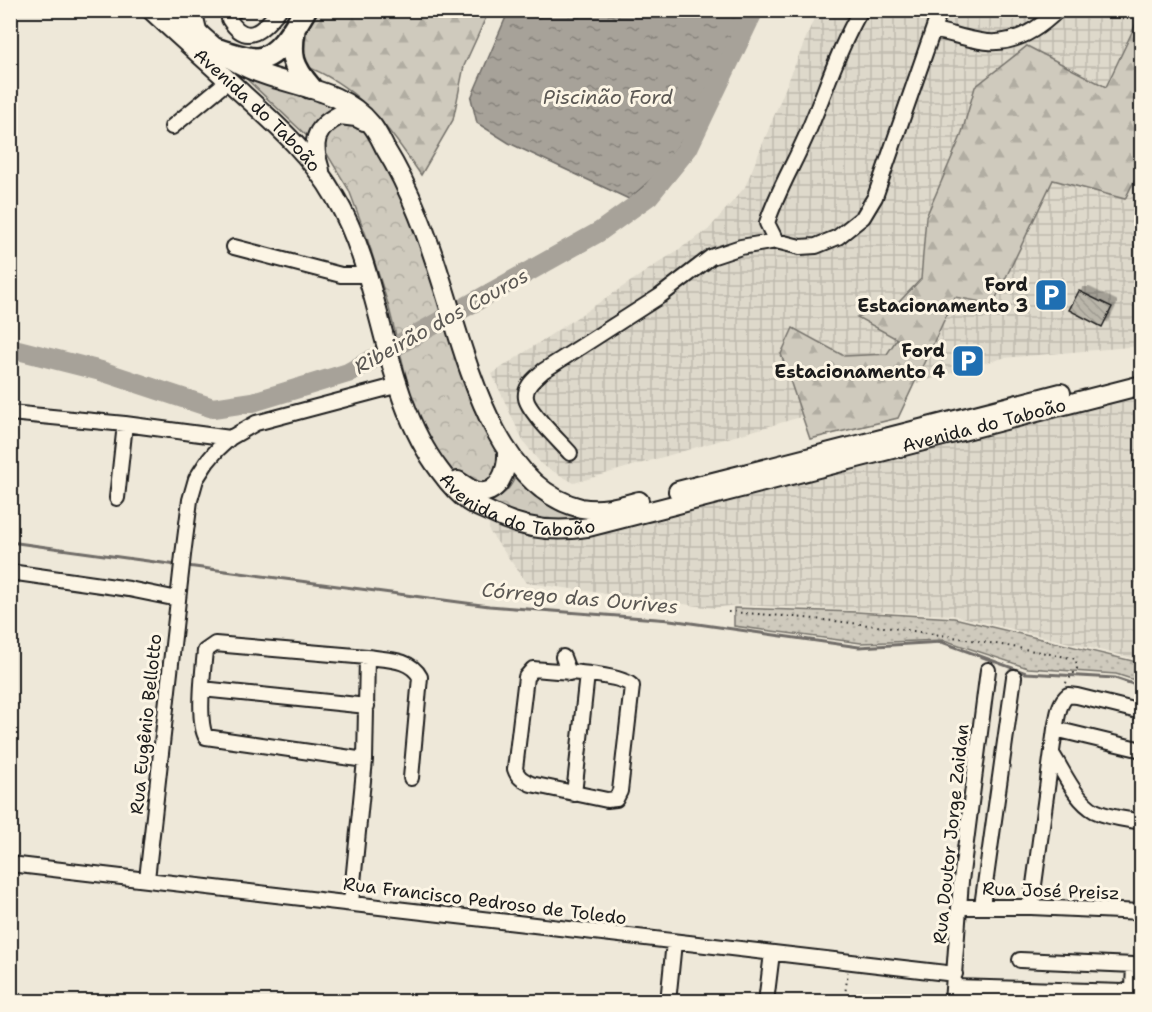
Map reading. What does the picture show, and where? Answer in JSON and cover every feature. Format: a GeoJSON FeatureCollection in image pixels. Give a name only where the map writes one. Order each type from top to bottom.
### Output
{"type":"FeatureCollection","features":[{"type":"Feature","properties":{"kind":"highway"},"geometry":{"type":"LineString","coordinates":[[218,50],[258,60],[269,56],[294,30],[305,10]]}},
{"type":"Feature","properties":{"kind":"highway"},"geometry":{"type":"LineString","coordinates":[[294,30],[292,54],[294,66],[310,87]]}},
{"type":"Feature","properties":{"kind":"main road","name":"Avenida do Taboão"},"geometry":{"type":"LineString","coordinates":[[151,10],[297,145],[321,174],[350,225],[414,427],[436,466],[472,491],[507,521],[538,529],[566,531],[588,527],[1142,385]]}},
{"type":"Feature","properties":{"kind":"main road","name":"Avenida do Taboão"},"geometry":{"type":"LineString","coordinates":[[174,10],[232,60],[261,74],[327,92],[351,105],[371,124],[395,165],[417,211],[443,286],[459,344],[495,432],[507,452],[529,476],[560,501],[582,508],[599,510],[619,506],[1142,373]]}},
{"type":"Feature","properties":{"kind":"main road"},"geometry":{"type":"LineString","coordinates":[[321,174],[315,148],[321,128],[340,115],[356,117],[371,124]]}},
{"type":"Feature","properties":{"kind":"main road"},"geometry":{"type":"LineString","coordinates":[[480,499],[500,482],[506,469],[507,452]]}},
{"type":"Feature","properties":{"kind":"street"},"geometry":{"type":"LineString","coordinates":[[197,10],[196,18],[200,34]]}},
{"type":"Feature","properties":{"kind":"street"},"geometry":{"type":"LineString","coordinates":[[236,10],[231,13],[230,19],[247,34],[261,30],[279,10]]}},
{"type":"Feature","properties":{"kind":"street"},"geometry":{"type":"LineString","coordinates":[[776,241],[766,223],[845,41],[861,10]]}},
{"type":"Feature","properties":{"kind":"street"},"geometry":{"type":"LineString","coordinates":[[570,453],[530,408],[526,390],[531,383],[543,371],[660,296],[711,257],[741,247],[776,241],[800,247],[816,246],[838,237],[863,217],[875,197],[940,10]]}},
{"type":"Feature","properties":{"kind":"street"},"geometry":{"type":"LineString","coordinates":[[933,30],[987,42],[1009,41],[1026,35],[1058,10]]}},
{"type":"Feature","properties":{"kind":"street"},"geometry":{"type":"LineString","coordinates":[[172,127],[229,80]]}},
{"type":"Feature","properties":{"kind":"street"},"geometry":{"type":"LineString","coordinates":[[234,247],[341,275],[367,276]]}},
{"type":"Feature","properties":{"kind":"street","name":"Rua Eugênio Bellotto"},"geometry":{"type":"LineString","coordinates":[[147,879],[183,555],[190,500],[196,479],[207,462],[230,438],[256,423],[397,379]]}},
{"type":"Feature","properties":{"kind":"street"},"geometry":{"type":"LineString","coordinates":[[10,412],[230,438]]}},
{"type":"Feature","properties":{"kind":"street"},"geometry":{"type":"LineString","coordinates":[[117,498],[125,424]]}},
{"type":"Feature","properties":{"kind":"street"},"geometry":{"type":"LineString","coordinates":[[10,572],[129,589],[178,599]]}},
{"type":"Feature","properties":{"kind":"street"},"geometry":{"type":"LineString","coordinates":[[365,760],[206,737],[203,729],[202,689],[205,651],[215,644],[367,657],[408,664],[416,669],[420,677],[411,778]]}},
{"type":"Feature","properties":{"kind":"street"},"geometry":{"type":"LineString","coordinates":[[351,903],[365,760],[367,657]]}},
{"type":"Feature","properties":{"kind":"street"},"geometry":{"type":"LineString","coordinates":[[562,657],[569,673]]}},
{"type":"Feature","properties":{"kind":"street"},"geometry":{"type":"LineString","coordinates":[[533,669],[587,674],[624,680],[632,686],[618,796],[612,800],[531,784],[521,780],[515,769],[528,673],[533,669]]}},
{"type":"Feature","properties":{"kind":"street","name":"Rua Doutor Jorge Zaidan"},"geometry":{"type":"LineString","coordinates":[[955,991],[959,908],[988,669]]}},
{"type":"Feature","properties":{"kind":"street"},"geometry":{"type":"LineString","coordinates":[[574,794],[587,674]]}},
{"type":"Feature","properties":{"kind":"street"},"geometry":{"type":"LineString","coordinates":[[982,906],[1014,677]]}},
{"type":"Feature","properties":{"kind":"street"},"geometry":{"type":"LineString","coordinates":[[202,689],[367,706]]}},
{"type":"Feature","properties":{"kind":"street"},"geometry":{"type":"LineString","coordinates":[[1031,907],[1059,707],[1068,695],[1142,712]]}},
{"type":"Feature","properties":{"kind":"street"},"geometry":{"type":"LineString","coordinates":[[1055,729],[1142,750]]}},
{"type":"Feature","properties":{"kind":"street"},"geometry":{"type":"LineString","coordinates":[[1052,754],[1079,796],[1095,811],[1108,816],[1142,822]]}},
{"type":"Feature","properties":{"kind":"street","name":"Rua Francisco Pedroso de Toledo"},"geometry":{"type":"LineString","coordinates":[[10,864],[849,962],[955,991],[1056,996],[1084,996],[1128,991],[1133,988],[1138,965]]}},
{"type":"Feature","properties":{"kind":"street","name":"Rua José Preisz"},"geometry":{"type":"LineString","coordinates":[[959,908],[1031,907],[1142,912]]}},
{"type":"Feature","properties":{"kind":"street"},"geometry":{"type":"LineString","coordinates":[[669,1002],[674,942]]}},
{"type":"Feature","properties":{"kind":"street"},"geometry":{"type":"LineString","coordinates":[[766,1002],[772,954]]}},
{"type":"Feature","properties":{"kind":"street"},"geometry":{"type":"LineString","coordinates":[[1020,960],[1138,965]]}},
{"type":"Feature","properties":{"kind":"path"},"geometry":{"type":"LineString","coordinates":[[728,612],[825,620],[963,637],[1076,659],[1077,669],[1066,682]]}},
{"type":"Feature","properties":{"kind":"path"},"geometry":{"type":"LineString","coordinates":[[844,1002],[849,962]]}},
{"type":"Feature","properties":{"kind":"shaded area"},"geometry":{"type":"Polygon","coordinates":[[[817,11],[1141,11],[1141,346],[1003,358],[574,483],[542,465],[523,441],[492,374],[708,230],[745,187],[817,11]]]}},
{"type":"Feature","properties":{"kind":"shaded area"},"geometry":{"type":"Polygon","coordinates":[[[1141,396],[1141,660],[953,615],[737,605],[713,608],[527,583],[489,531],[489,524],[493,523],[532,534],[1089,401],[1141,396]]]}},
{"type":"Feature","properties":{"kind":"green space"},"geometry":{"type":"Polygon","coordinates":[[[315,11],[489,11],[464,66],[453,120],[421,175],[384,124],[355,95],[339,83],[300,64],[299,37],[315,11]]]}},
{"type":"Feature","properties":{"kind":"green space"},"geometry":{"type":"Polygon","coordinates":[[[1141,13],[1141,167],[1125,199],[1053,180],[993,304],[955,297],[898,418],[810,439],[781,354],[793,328],[844,356],[887,354],[897,339],[857,317],[899,302],[921,279],[926,217],[961,136],[975,87],[1027,46],[1106,87],[1141,13]]]}},
{"type":"Feature","properties":{"kind":"green space"},"geometry":{"type":"Polygon","coordinates":[[[235,68],[348,108],[333,109],[322,114],[317,118],[309,138],[235,68]]]}},
{"type":"Feature","properties":{"kind":"green space"},"geometry":{"type":"Polygon","coordinates":[[[338,122],[359,125],[368,134],[383,156],[413,220],[462,376],[501,461],[501,468],[484,487],[452,474],[444,467],[415,412],[388,304],[367,238],[349,190],[324,149],[323,141],[338,122]]]}},
{"type":"Feature","properties":{"kind":"green space"},"geometry":{"type":"Polygon","coordinates":[[[518,469],[605,518],[541,525],[482,500],[496,498],[506,492],[518,469]]]}},
{"type":"Feature","properties":{"kind":"green space"},"geometry":{"type":"Polygon","coordinates":[[[734,608],[954,618],[1141,663],[1141,682],[1116,674],[1028,668],[944,640],[861,643],[734,626],[734,608]]]}},
{"type":"Feature","properties":{"kind":"water","name":"Piscinão Ford"},"geometry":{"type":"Polygon","coordinates":[[[509,10],[745,11],[686,135],[657,174],[629,199],[509,143],[477,123],[471,98],[509,10]]]}},
{"type":"Feature","properties":{"kind":"building"},"geometry":{"type":"Polygon","coordinates":[[[1079,291],[1112,307],[1102,327],[1069,310],[1079,291]]]}},
{"type":"Feature","properties":{"kind":"waterway","name":"Ribeirão dos Couros"},"geometry":{"type":"LineString","coordinates":[[10,348],[101,371],[213,408],[253,402],[348,373],[599,232],[649,196],[688,148],[754,10]]}},
{"type":"Feature","properties":{"kind":"waterway","name":"Córrego das Ourives"},"geometry":{"type":"LineString","coordinates":[[10,542],[177,565]]}},
{"type":"Feature","properties":{"kind":"waterway","name":"Córrego das Ourives"},"geometry":{"type":"LineString","coordinates":[[187,566],[489,606],[670,620],[859,647],[942,642],[1026,673],[1115,678],[1142,687]]}},
{"type":"Feature","properties":{"kind":"place","name":"Ford Estacionamento 3"},"geometry":{"type":"Point","coordinates":[1051,295]}},
{"type":"Feature","properties":{"kind":"place","name":"Ford Estacionamento 4"},"geometry":{"type":"Point","coordinates":[968,361]}}]}
